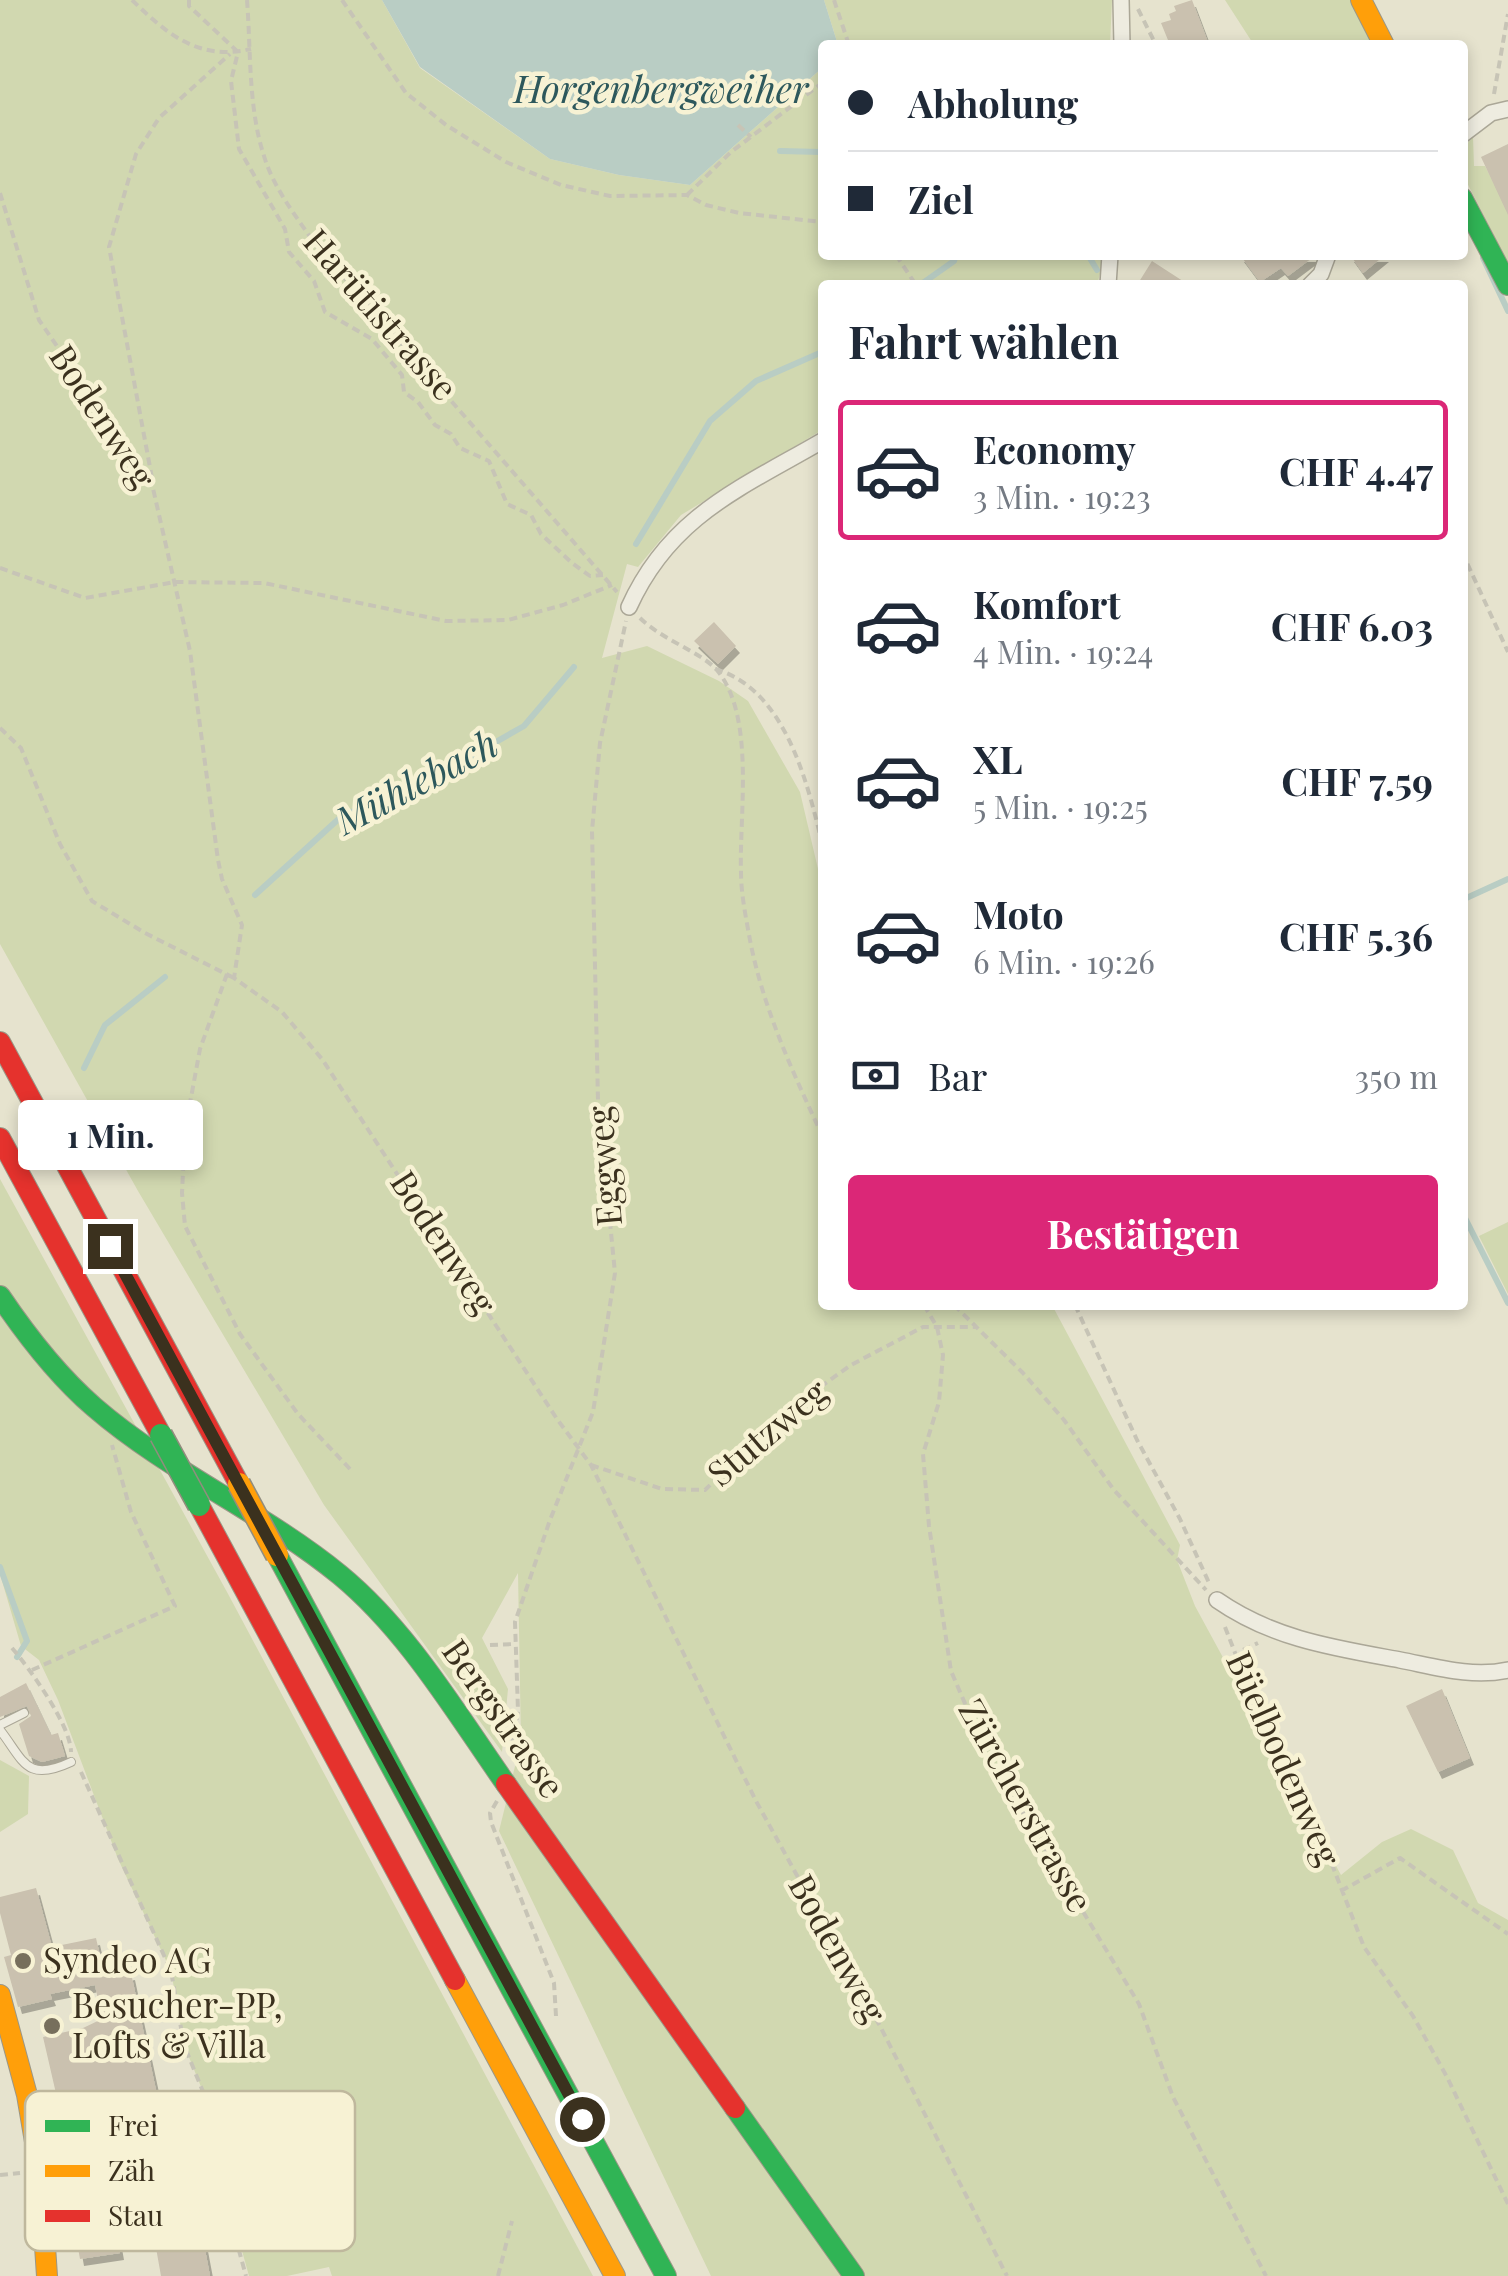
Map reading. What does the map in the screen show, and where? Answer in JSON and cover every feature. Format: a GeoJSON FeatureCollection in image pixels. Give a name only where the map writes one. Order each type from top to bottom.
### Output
{"type":"FeatureCollection","features":[{"type":"Feature","properties":{"kind":"main road"},"geometry":{"type":"LineString","coordinates":[[1361,0],[1381,40]]}},
{"type":"Feature","properties":{"kind":"main road"},"geometry":{"type":"LineString","coordinates":[[1468,209],[1508,286]]}},
{"type":"Feature","properties":{"kind":"main road"},"geometry":{"type":"LineString","coordinates":[[0,1042],[666,2276]]}},
{"type":"Feature","properties":{"kind":"main road"},"geometry":{"type":"LineString","coordinates":[[0,1138],[616,2276]]}},
{"type":"Feature","properties":{"kind":"main road","name":"Bergstrasse"},"geometry":{"type":"LineString","coordinates":[[0,1296],[58,1372],[109,1420],[298,1544],[342,1576],[378,1611],[517,1783],[854,2276]]}},
{"type":"Feature","properties":{"kind":"main road"},"geometry":{"type":"LineString","coordinates":[[0,1995],[25,2091]]}},
{"type":"Feature","properties":{"kind":"main road"},"geometry":{"type":"LineString","coordinates":[[45,2251],[47,2276]]}},
{"type":"Feature","properties":{"kind":"street"},"geometry":{"type":"LineString","coordinates":[[1121,0],[1122,40]]}},
{"type":"Feature","properties":{"kind":"street"},"geometry":{"type":"LineString","coordinates":[[1468,130],[1500,111]]}},
{"type":"Feature","properties":{"kind":"street"},"geometry":{"type":"LineString","coordinates":[[629,607],[652,564],[690,522],[818,443]]}},
{"type":"Feature","properties":{"kind":"street"},"geometry":{"type":"LineString","coordinates":[[1216,1600],[1238,1615],[1287,1637],[1471,1673],[1508,1670]]}},
{"type":"Feature","properties":{"kind":"lane"},"geometry":{"type":"LineString","coordinates":[[24,1713],[0,1727],[20,1762],[30,1770],[54,1770],[71,1762]]}},
{"type":"Feature","properties":{"kind":"path"},"geometry":{"type":"LineString","coordinates":[[132,0],[166,34],[230,54],[250,50]]}},
{"type":"Feature","properties":{"kind":"path"},"geometry":{"type":"LineString","coordinates":[[189,0],[189,6],[238,52]]}},
{"type":"Feature","properties":{"kind":"path","name":"Harütistrasse"},"geometry":{"type":"LineString","coordinates":[[174,582],[264,583],[446,622],[508,620],[563,605],[612,585],[316,244],[281,196],[264,157],[254,110],[247,0]]}},
{"type":"Feature","properties":{"kind":"path"},"geometry":{"type":"LineString","coordinates":[[342,0],[406,94],[446,125],[506,162],[562,185],[610,196],[687,194],[706,206],[818,222]]}},
{"type":"Feature","properties":{"kind":"path"},"geometry":{"type":"LineString","coordinates":[[834,0],[847,40]]}},
{"type":"Feature","properties":{"kind":"path"},"geometry":{"type":"LineString","coordinates":[[1132,0],[1153,40]]}},
{"type":"Feature","properties":{"kind":"path"},"geometry":{"type":"LineString","coordinates":[[1500,111],[1508,14]]}},
{"type":"Feature","properties":{"kind":"path"},"geometry":{"type":"LineString","coordinates":[[238,52],[232,81],[238,149],[285,229],[289,252],[314,281],[326,312],[372,339],[402,375],[404,392],[418,402],[435,426],[451,434],[460,448],[489,460],[508,504],[530,515],[541,534],[572,563],[590,576],[603,576]]}},
{"type":"Feature","properties":{"kind":"path"},"geometry":{"type":"LineString","coordinates":[[152,484],[110,246],[136,154],[160,118],[230,54]]}},
{"type":"Feature","properties":{"kind":"path"},"geometry":{"type":"LineString","coordinates":[[687,194],[751,137],[818,86]]}},
{"type":"Feature","properties":{"kind":"path"},"geometry":{"type":"LineString","coordinates":[[738,124],[751,137]]}},
{"type":"Feature","properties":{"kind":"path","name":"Bodenweg"},"geometry":{"type":"LineString","coordinates":[[0,193],[39,320],[152,484],[190,651],[218,860],[242,925],[234,978],[282,1012],[322,1058],[591,1465],[756,1801],[880,2026],[1007,2276]]}},
{"type":"Feature","properties":{"kind":"path"},"geometry":{"type":"LineString","coordinates":[[1468,565],[1508,652]]}},
{"type":"Feature","properties":{"kind":"path"},"geometry":{"type":"LineString","coordinates":[[0,568],[85,598],[174,582]]}},
{"type":"Feature","properties":{"kind":"path"},"geometry":{"type":"LineString","coordinates":[[629,607],[652,630],[715,669],[736,674],[754,690],[779,721],[813,804],[818,826]]}},
{"type":"Feature","properties":{"kind":"path","name":"Eggweg"},"geometry":{"type":"LineString","coordinates":[[517,1783],[513,1741],[518,1710],[515,1622],[593,1412],[615,1272],[598,1101],[592,831],[600,742],[621,641]]}},
{"type":"Feature","properties":{"kind":"path"},"geometry":{"type":"LineString","coordinates":[[715,669],[736,709],[740,731],[741,878],[754,956],[770,1014],[818,1125]]}},
{"type":"Feature","properties":{"kind":"path"},"geometry":{"type":"LineString","coordinates":[[0,728],[21,748],[60,844],[92,902],[234,978]]}},
{"type":"Feature","properties":{"kind":"path"},"geometry":{"type":"LineString","coordinates":[[226,974],[200,1050],[185,1130],[184,1226],[240,1334],[298,1414],[350,1469]]}},
{"type":"Feature","properties":{"kind":"path","name":"Zürcherstrasse"},"geometry":{"type":"LineString","coordinates":[[927,1310],[937,1327],[943,1378],[923,1454],[924,1474],[951,1671],[985,1750],[1139,2004],[1172,2097],[1266,2276]]}},
{"type":"Feature","properties":{"kind":"path"},"geometry":{"type":"LineString","coordinates":[[959,1310],[1023,1373],[1064,1420],[1114,1490],[1216,1600]]}},
{"type":"Feature","properties":{"kind":"path","name":"Büelbodenweg"},"geometry":{"type":"LineString","coordinates":[[1077,1310],[1136,1440],[1180,1518],[1260,1718],[1322,1836],[1364,1947],[1413,2016],[1448,2077],[1507,2201]]}},
{"type":"Feature","properties":{"kind":"path","name":"Stutzweg"},"geometry":{"type":"LineString","coordinates":[[591,1465],[662,1489],[705,1490],[781,1415],[852,1364],[923,1327],[976,1327]]}},
{"type":"Feature","properties":{"kind":"path"},"geometry":{"type":"LineString","coordinates":[[31,1671],[174,1606],[130,1512],[113,1456],[109,1420]]}},
{"type":"Feature","properties":{"kind":"path"},"geometry":{"type":"LineString","coordinates":[[1236,1660],[1250,1645],[1287,1637]]}},
{"type":"Feature","properties":{"kind":"path"},"geometry":{"type":"LineString","coordinates":[[490,1645],[514,1644]]}},
{"type":"Feature","properties":{"kind":"path"},"geometry":{"type":"LineString","coordinates":[[12,1648],[31,1671],[68,1732],[71,1762],[83,1775],[171,1971],[184,2045],[203,2091]]}},
{"type":"Feature","properties":{"kind":"path"},"geometry":{"type":"LineString","coordinates":[[517,1783],[493,1805],[491,1822],[554,1982],[556,2016]]}},
{"type":"Feature","properties":{"kind":"path"},"geometry":{"type":"LineString","coordinates":[[1341,1891],[1400,1858],[1508,1934]]}},
{"type":"Feature","properties":{"kind":"path"},"geometry":{"type":"LineString","coordinates":[[0,2175],[25,2172]]}},
{"type":"Feature","properties":{"kind":"path"},"geometry":{"type":"LineString","coordinates":[[500,2275],[512,2221]]}},
{"type":"Feature","properties":{"kind":"path"},"geometry":{"type":"LineString","coordinates":[[239,2251],[246,2276]]}},
{"type":"Feature","properties":{"kind":"green space"},"geometry":{"type":"Polygon","coordinates":[[[0,0],[382,0],[420,68],[550,159],[619,175],[690,185],[818,72],[818,260],[1104,260],[1098,280],[818,280],[818,432],[681,515],[638,567],[627,564],[602,658],[647,646],[719,681],[748,701],[800,792],[818,869],[818,1310],[1055,1310],[1180,1545],[1177,1560],[1195,1606],[1341,1875],[1382,1842],[1411,1829],[1453,1850],[1478,1903],[1508,1920],[1508,2276],[711,2276],[499,1831],[521,1742],[518,1573],[482,1638],[508,1689],[502,1752],[324,1505],[138,1191],[0,944],[0,0]]]}},
{"type":"Feature","properties":{"kind":"green space"},"geometry":{"type":"Polygon","coordinates":[[[824,0],[1112,0],[1110,40],[836,40],[824,0]]]}},
{"type":"Feature","properties":{"kind":"green space"},"geometry":{"type":"Polygon","coordinates":[[[1225,0],[1350,0],[1371,40],[1251,40],[1225,0]]]}},
{"type":"Feature","properties":{"kind":"green space"},"geometry":{"type":"Polygon","coordinates":[[[1473,137],[1474,166],[1485,166],[1508,211],[1508,263],[1468,185],[1468,142],[1473,137]]]}},
{"type":"Feature","properties":{"kind":"green space"},"geometry":{"type":"Polygon","coordinates":[[[0,1179],[227,1592],[593,2276],[332,2276],[329,2267],[287,2276],[249,2276],[242,2251],[355,2251],[355,2091],[203,2091],[184,2045],[171,1971],[118,1859],[58,1700],[39,1660],[21,1646],[0,1574],[0,1179]]]}},
{"type":"Feature","properties":{"kind":"green space"},"geometry":{"type":"Polygon","coordinates":[[[1508,1222],[1508,1294],[1479,1236],[1508,1222]]]}},
{"type":"Feature","properties":{"kind":"green space"},"geometry":{"type":"Polygon","coordinates":[[[0,1760],[29,1776],[28,1814],[0,1832],[0,1760]]]}},
{"type":"Feature","properties":{"kind":"water","name":"Horgenbergweiher"},"geometry":{"type":"Polygon","coordinates":[[[382,0],[824,0],[836,40],[818,40],[818,72],[690,185],[619,175],[550,159],[420,67],[382,0]]]}},
{"type":"Feature","properties":{"kind":"building"},"geometry":{"type":"Polygon","coordinates":[[[1192,0],[1207,40],[1168,40],[1161,23],[1171,20],[1169,14],[1176,11],[1174,6],[1192,0]]]}},
{"type":"Feature","properties":{"kind":"building"},"geometry":{"type":"Polygon","coordinates":[[[1508,144],[1508,215],[1481,157],[1508,144]]]}},
{"type":"Feature","properties":{"kind":"building"},"geometry":{"type":"Polygon","coordinates":[[[1244,260],[1309,260],[1288,276],[1281,268],[1259,280],[1244,260]]]}},
{"type":"Feature","properties":{"kind":"building"},"geometry":{"type":"Polygon","coordinates":[[[1354,260],[1379,260],[1363,273],[1354,260]]]}},
{"type":"Feature","properties":{"kind":"building"},"geometry":{"type":"Polygon","coordinates":[[[1152,261],[1181,280],[1140,280],[1152,261]]]}},
{"type":"Feature","properties":{"kind":"building"},"geometry":{"type":"Polygon","coordinates":[[[714,622],[736,646],[718,664],[694,641],[714,622]]]}},
{"type":"Feature","properties":{"kind":"building"},"geometry":{"type":"Polygon","coordinates":[[[26,1683],[51,1735],[58,1733],[65,1756],[42,1762],[29,1756],[19,1724],[31,1716],[27,1706],[0,1717],[0,1697],[26,1683]]]}},
{"type":"Feature","properties":{"kind":"building"},"geometry":{"type":"Polygon","coordinates":[[[1442,1689],[1470,1758],[1438,1772],[1406,1706],[1442,1689]]]}},
{"type":"Feature","properties":{"kind":"building"},"geometry":{"type":"Polygon","coordinates":[[[36,1888],[52,1947],[96,1938],[105,1978],[131,1973],[156,2091],[55,2091],[43,2037],[83,2028],[102,2019],[95,1985],[50,1994],[52,1999],[18,2007],[4,1957],[11,1955],[0,1897],[36,1888]]]}},
{"type":"Feature","properties":{"kind":"building"},"geometry":{"type":"Polygon","coordinates":[[[79,2251],[120,2253],[80,2259],[79,2251]]]}},
{"type":"Feature","properties":{"kind":"building"},"geometry":{"type":"Polygon","coordinates":[[[157,2251],[205,2251],[210,2276],[161,2276],[157,2251]]]}},
{"type":"Feature","properties":{"kind":"waterway"},"geometry":{"type":"LineString","coordinates":[[780,151],[818,152]]}},
{"type":"Feature","properties":{"kind":"waterway"},"geometry":{"type":"LineString","coordinates":[[1483,258],[1508,311]]}},
{"type":"Feature","properties":{"kind":"waterway"},"geometry":{"type":"LineString","coordinates":[[927,280],[954,260]]}},
{"type":"Feature","properties":{"kind":"waterway"},"geometry":{"type":"LineString","coordinates":[[1091,260],[1097,270]]}},
{"type":"Feature","properties":{"kind":"waterway","name":"Mühlebach"},"geometry":{"type":"LineString","coordinates":[[636,544],[710,421],[756,381],[818,354]]}},
{"type":"Feature","properties":{"kind":"waterway","name":"Mühlebach"},"geometry":{"type":"LineString","coordinates":[[255,895],[343,815],[411,790],[524,726],[574,667]]}},
{"type":"Feature","properties":{"kind":"waterway"},"geometry":{"type":"LineString","coordinates":[[1468,897],[1508,879]]}},
{"type":"Feature","properties":{"kind":"waterway","name":"Mühlebach"},"geometry":{"type":"LineString","coordinates":[[84,1068],[105,1025],[165,977]]}},
{"type":"Feature","properties":{"kind":"waterway"},"geometry":{"type":"LineString","coordinates":[[1468,1224],[1508,1303]]}},
{"type":"Feature","properties":{"kind":"waterway","name":"Mühlebach"},"geometry":{"type":"LineString","coordinates":[[0,1567],[27,1641],[17,1657]]}},
{"type":"Feature","properties":{"kind":"traffic: fast"},"geometry":{"type":"LineString","coordinates":[[1468,209],[1508,285]]}},
{"type":"Feature","properties":{"kind":"traffic: fast"},"geometry":{"type":"LineString","coordinates":[[0,1296],[43,1354],[94,1407],[153,1452],[310,1552],[365,1597],[430,1674],[506,1784]]}},
{"type":"Feature","properties":{"kind":"traffic: fast"},"geometry":{"type":"LineString","coordinates":[[161,1435],[199,1505]]}},
{"type":"Feature","properties":{"kind":"traffic: fast"},"geometry":{"type":"LineString","coordinates":[[277,1555],[666,2276]]}},
{"type":"Feature","properties":{"kind":"traffic: fast"},"geometry":{"type":"LineString","coordinates":[[735,2108],[854,2276]]}},
{"type":"Feature","properties":{"kind":"traffic: slow"},"geometry":{"type":"LineString","coordinates":[[1361,0],[1381,40]]}},
{"type":"Feature","properties":{"kind":"traffic: slow"},"geometry":{"type":"LineString","coordinates":[[239,1484],[277,1555]]}},
{"type":"Feature","properties":{"kind":"traffic: slow"},"geometry":{"type":"LineString","coordinates":[[455,1980],[615,2276]]}},
{"type":"Feature","properties":{"kind":"traffic: slow"},"geometry":{"type":"LineString","coordinates":[[0,1995],[26,2091]]}},
{"type":"Feature","properties":{"kind":"traffic: slow"},"geometry":{"type":"LineString","coordinates":[[45,2251],[47,2276]]}},
{"type":"Feature","properties":{"kind":"traffic: jam"},"geometry":{"type":"LineString","coordinates":[[0,1042],[239,1484]]}},
{"type":"Feature","properties":{"kind":"traffic: jam"},"geometry":{"type":"LineString","coordinates":[[0,1138],[161,1435]]}},
{"type":"Feature","properties":{"kind":"traffic: jam"},"geometry":{"type":"LineString","coordinates":[[199,1505],[455,1980]]}},
{"type":"Feature","properties":{"kind":"traffic: jam"},"geometry":{"type":"LineString","coordinates":[[506,1784],[735,2108]]}},
{"type":"Feature","properties":{"kind":"place","name":"Syndeo AG"},"geometry":{"type":"Point","coordinates":[23,1961]}},
{"type":"Feature","properties":{"kind":"place","name":"Besucher-PP, Lofts & Villa"},"geometry":{"type":"Point","coordinates":[52,2026]}},
{"type":"Feature","properties":{"kind":"route"},"geometry":{"type":"LineString","coordinates":[[110,1246],[582,2119]]}}]}
